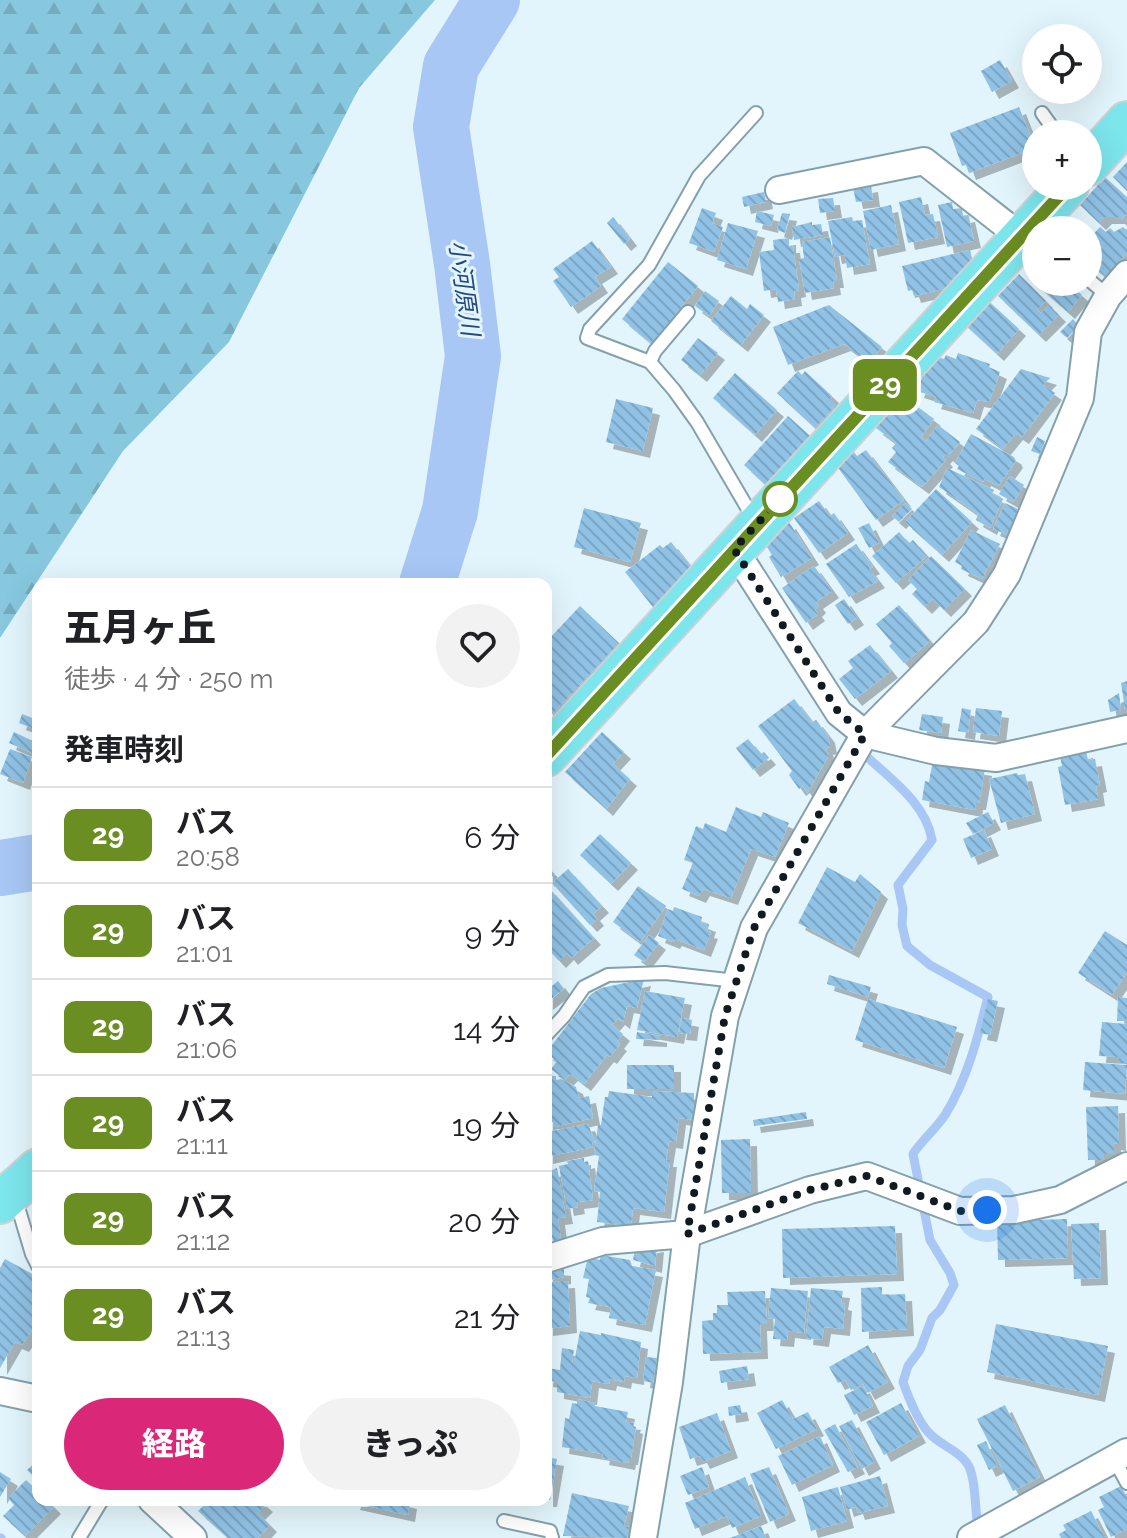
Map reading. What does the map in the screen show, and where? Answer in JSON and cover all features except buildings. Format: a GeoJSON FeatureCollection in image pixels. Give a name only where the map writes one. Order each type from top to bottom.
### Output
{"type":"FeatureCollection","features":[{"type":"Feature","properties":{"kind":"main road"},"geometry":{"type":"LineString","coordinates":[[1102,150],[1127,122]]}},
{"type":"Feature","properties":{"kind":"main road"},"geometry":{"type":"LineString","coordinates":[[1044,216],[1057,200]]}},
{"type":"Feature","properties":{"kind":"main road"},"geometry":{"type":"LineString","coordinates":[[552,749],[745,536],[1022,241]]}},
{"type":"Feature","properties":{"kind":"street"},"geometry":{"type":"LineString","coordinates":[[779,190],[924,161],[1022,229]]}},
{"type":"Feature","properties":{"kind":"street"},"geometry":{"type":"LineString","coordinates":[[643,1538],[669,1382],[687,1234],[725,1016],[754,928],[865,734],[976,622],[1007,574],[1080,398],[1088,332],[1108,296],[1127,274]]}},
{"type":"Feature","properties":{"kind":"street"},"geometry":{"type":"LineString","coordinates":[[745,536],[839,713],[865,734],[936,751],[996,758],[1127,729]]}},
{"type":"Feature","properties":{"kind":"street"},"geometry":{"type":"LineString","coordinates":[[552,1257],[603,1241],[687,1234],[810,1190],[867,1176],[960,1211],[1014,1210],[1060,1200],[1127,1166]]}},
{"type":"Feature","properties":{"kind":"street"},"geometry":{"type":"LineString","coordinates":[[0,1391],[32,1398]]}},
{"type":"Feature","properties":{"kind":"street"},"geometry":{"type":"LineString","coordinates":[[978,1537],[1007,1516],[1120,1456]]}},
{"type":"Feature","properties":{"kind":"street"},"geometry":{"type":"LineString","coordinates":[[158,1506],[193,1538]]}},
{"type":"Feature","properties":{"kind":"lane"},"geometry":{"type":"LineString","coordinates":[[745,536],[697,422],[674,390],[650,362],[587,338],[590,329],[649,265],[699,176],[756,113]]}},
{"type":"Feature","properties":{"kind":"lane"},"geometry":{"type":"LineString","coordinates":[[1042,113],[1047,120]]}},
{"type":"Feature","properties":{"kind":"lane"},"geometry":{"type":"LineString","coordinates":[[1102,291],[1108,296]]}},
{"type":"Feature","properties":{"kind":"lane"},"geometry":{"type":"LineString","coordinates":[[650,362],[655,351],[688,312]]}},
{"type":"Feature","properties":{"kind":"lane"},"geometry":{"type":"LineString","coordinates":[[552,1029],[584,987],[608,975],[665,973],[736,981]]}},
{"type":"Feature","properties":{"kind":"lane"},"geometry":{"type":"LineString","coordinates":[[17,1188],[32,1254]]}},
{"type":"Feature","properties":{"kind":"lane"},"geometry":{"type":"LineString","coordinates":[[1120,1456],[1127,1483]]}},
{"type":"Feature","properties":{"kind":"lane"},"geometry":{"type":"LineString","coordinates":[[79,1538],[98,1506]]}},
{"type":"Feature","properties":{"kind":"lane"},"geometry":{"type":"LineString","coordinates":[[504,1521],[550,1531],[552,1538]]}},
{"type":"Feature","properties":{"kind":"green space"},"geometry":{"type":"Polygon","coordinates":[[[0,0],[435,0],[359,88],[229,342],[123,451],[39,578],[32,578],[32,589],[0,638],[0,0]]]}},
{"type":"Feature","properties":{"kind":"waterway","name":"小河原川"},"geometry":{"type":"LineString","coordinates":[[429,578],[450,511],[473,356],[441,127],[451,66],[492,0]]}},
{"type":"Feature","properties":{"kind":"waterway"},"geometry":{"type":"LineString","coordinates":[[864,754],[915,803],[932,840],[898,885],[907,946],[930,965],[988,997],[960,1087],[945,1115],[913,1154],[930,1240],[954,1285],[932,1318],[903,1382],[928,1432],[967,1463],[974,1483],[979,1531]]}},
{"type":"Feature","properties":{"kind":"waterway","name":"小河原川"},"geometry":{"type":"LineString","coordinates":[[0,868],[32,863]]}},
{"type":"Feature","properties":{"kind":"bus line","name":"29"},"geometry":{"type":"LineString","coordinates":[[552,749],[1055,200]]}},
{"type":"Feature","properties":{"kind":"route"},"geometry":{"type":"LineString","coordinates":[[780,499],[734,549],[839,713],[865,734],[754,928],[725,1016],[687,1234],[810,1190],[867,1176],[960,1211],[987,1210]]}}]}
